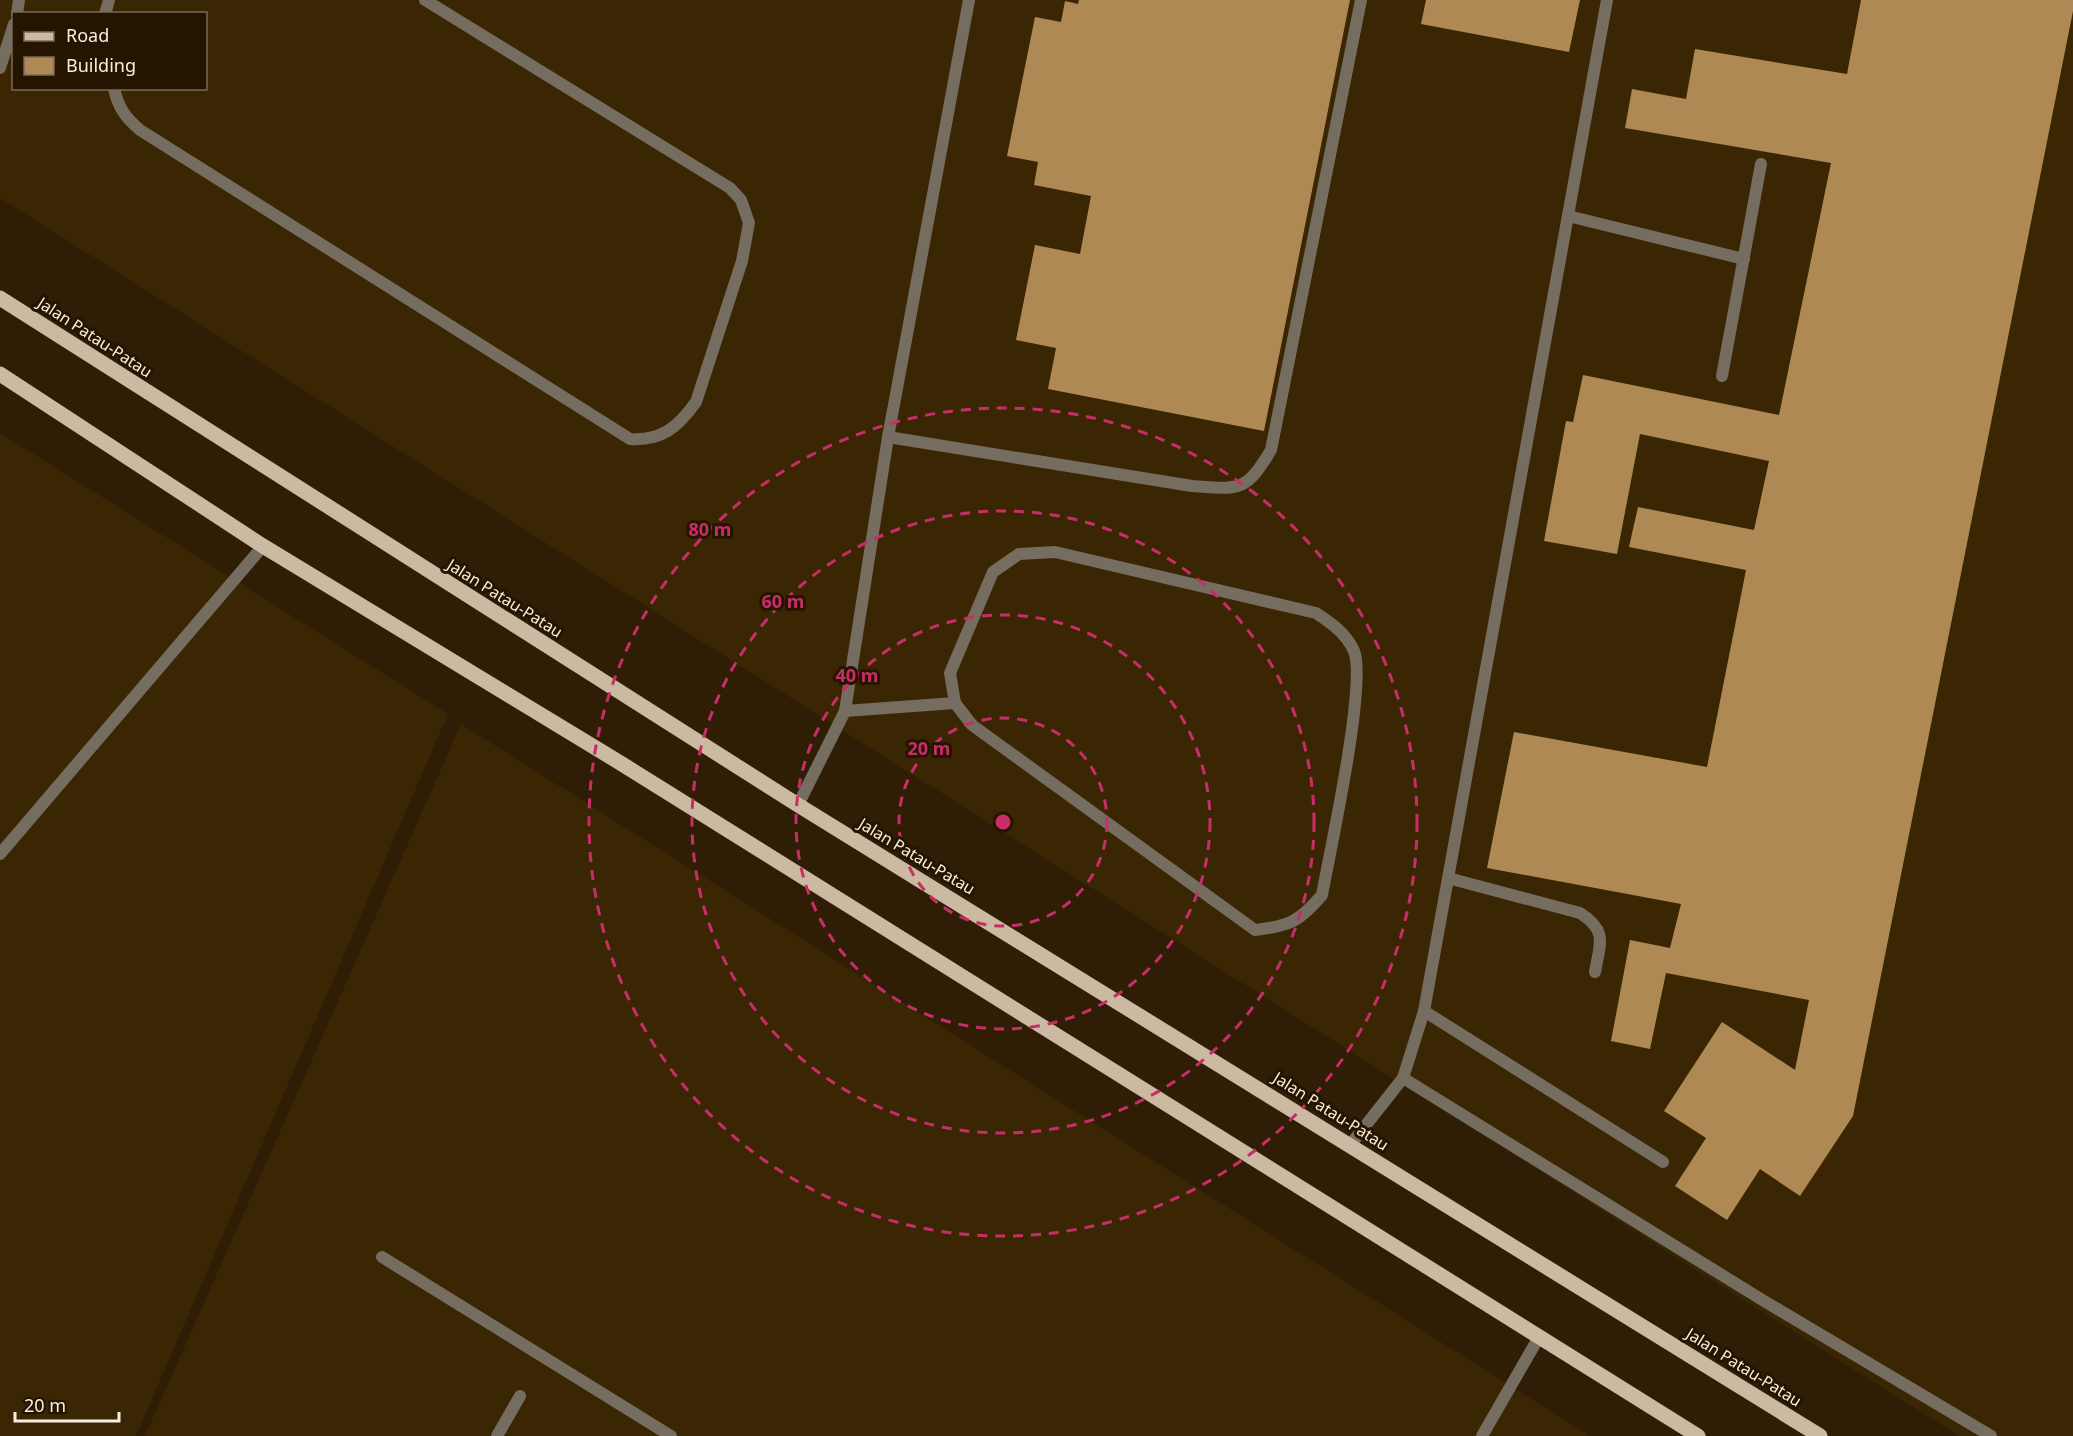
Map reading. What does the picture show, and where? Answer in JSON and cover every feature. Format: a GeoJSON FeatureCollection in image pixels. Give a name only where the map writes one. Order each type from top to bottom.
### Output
{"type":"FeatureCollection","features":[{"type":"Feature","properties":{"kind":"main road","name":"Jalan Patau-Patau"},"geometry":{"type":"LineString","coordinates":[[0,298],[798,805],[1352,1144],[1820,1436]]}},
{"type":"Feature","properties":{"kind":"main road"},"geometry":{"type":"LineString","coordinates":[[0,374],[263,546],[622,764],[1698,1436]]}},
{"type":"Feature","properties":{"kind":"street"},"geometry":{"type":"LineString","coordinates":[[114,90],[117,104],[126,118],[140,130],[630,439],[648,440],[666,434],[682,422],[696,402],[742,261],[748,223],[741,200],[729,188],[425,0]]}},
{"type":"Feature","properties":{"kind":"street"},"geometry":{"type":"LineString","coordinates":[[798,805],[844,711],[888,437],[969,0]]}},
{"type":"Feature","properties":{"kind":"street"},"geometry":{"type":"LineString","coordinates":[[888,437],[1192,486],[1235,489],[1256,474],[1271,450],[1361,0]]}},
{"type":"Feature","properties":{"kind":"street"},"geometry":{"type":"LineString","coordinates":[[1352,1144],[1403,1078],[1424,1011],[1607,0]]}},
{"type":"Feature","properties":{"kind":"street"},"geometry":{"type":"LineString","coordinates":[[0,68],[12,30]]}},
{"type":"Feature","properties":{"kind":"street"},"geometry":{"type":"LineString","coordinates":[[1722,376],[1761,164]]}},
{"type":"Feature","properties":{"kind":"street"},"geometry":{"type":"LineString","coordinates":[[1568,216],[1744,259]]}},
{"type":"Feature","properties":{"kind":"street"},"geometry":{"type":"LineString","coordinates":[[0,854],[263,546]]}},
{"type":"Feature","properties":{"kind":"street"},"geometry":{"type":"LineString","coordinates":[[1055,552],[1316,613],[1340,629],[1354,652],[1358,689],[1322,895],[1309,910],[1286,926],[1254,930],[972,725],[955,703],[950,673],[993,572],[1019,554],[1055,552]]}},
{"type":"Feature","properties":{"kind":"street"},"geometry":{"type":"LineString","coordinates":[[844,711],[955,703]]}},
{"type":"Feature","properties":{"kind":"street"},"geometry":{"type":"LineString","coordinates":[[1448,878],[1580,912],[1595,922],[1601,937],[1595,972]]}},
{"type":"Feature","properties":{"kind":"street"},"geometry":{"type":"LineString","coordinates":[[1424,1011],[1663,1162]]}},
{"type":"Feature","properties":{"kind":"street"},"geometry":{"type":"LineString","coordinates":[[1403,1078],[1764,1301],[1990,1436]]}},
{"type":"Feature","properties":{"kind":"street"},"geometry":{"type":"LineString","coordinates":[[382,1257],[671,1436]]}},
{"type":"Feature","properties":{"kind":"street"},"geometry":{"type":"LineString","coordinates":[[1482,1436],[1539,1337]]}},
{"type":"Feature","properties":{"kind":"street"},"geometry":{"type":"LineString","coordinates":[[497,1436],[520,1396]]}},
{"type":"Feature","properties":{"kind":"shaded area"},"geometry":{"type":"Polygon","coordinates":[[[0,0],[2073,0],[2073,1436],[1959,1436],[0,198],[0,0]]]}},
{"type":"Feature","properties":{"kind":"shaded area"},"geometry":{"type":"Polygon","coordinates":[[[0,433],[448,714],[136,1436],[0,1436],[0,433]]]}},
{"type":"Feature","properties":{"kind":"shaded area"},"geometry":{"type":"Polygon","coordinates":[[[461,724],[1590,1436],[145,1436],[461,724]]]}},
{"type":"Feature","properties":{"kind":"building"},"geometry":{"type":"Polygon","coordinates":[[[1079,0],[1350,0],[1264,431],[1048,389],[1056,348],[1016,340],[1035,245],[1080,254],[1091,196],[1034,185],[1038,162],[1007,156],[1035,17],[1061,22],[1065,1],[1078,4],[1079,0]]]}},
{"type":"Feature","properties":{"kind":"building"},"geometry":{"type":"Polygon","coordinates":[[[1426,0],[1580,0],[1569,52],[1421,24],[1426,0]]]}},
{"type":"Feature","properties":{"kind":"building"},"geometry":{"type":"Polygon","coordinates":[[[1861,0],[2073,0],[2073,11],[1853,1116],[1800,1196],[1760,1169],[1727,1220],[1675,1186],[1706,1138],[1664,1111],[1722,1022],[1795,1070],[1809,1000],[1666,973],[1650,1049],[1611,1041],[1630,940],[1670,948],[1681,904],[1487,868],[1514,732],[1707,767],[1746,570],[1629,547],[1638,507],[1754,530],[1769,461],[1640,434],[1617,554],[1544,541],[1566,421],[1573,422],[1583,375],[1779,415],[1831,163],[1625,128],[1632,89],[1686,99],[1695,49],[1847,74],[1861,0]]]}}]}
